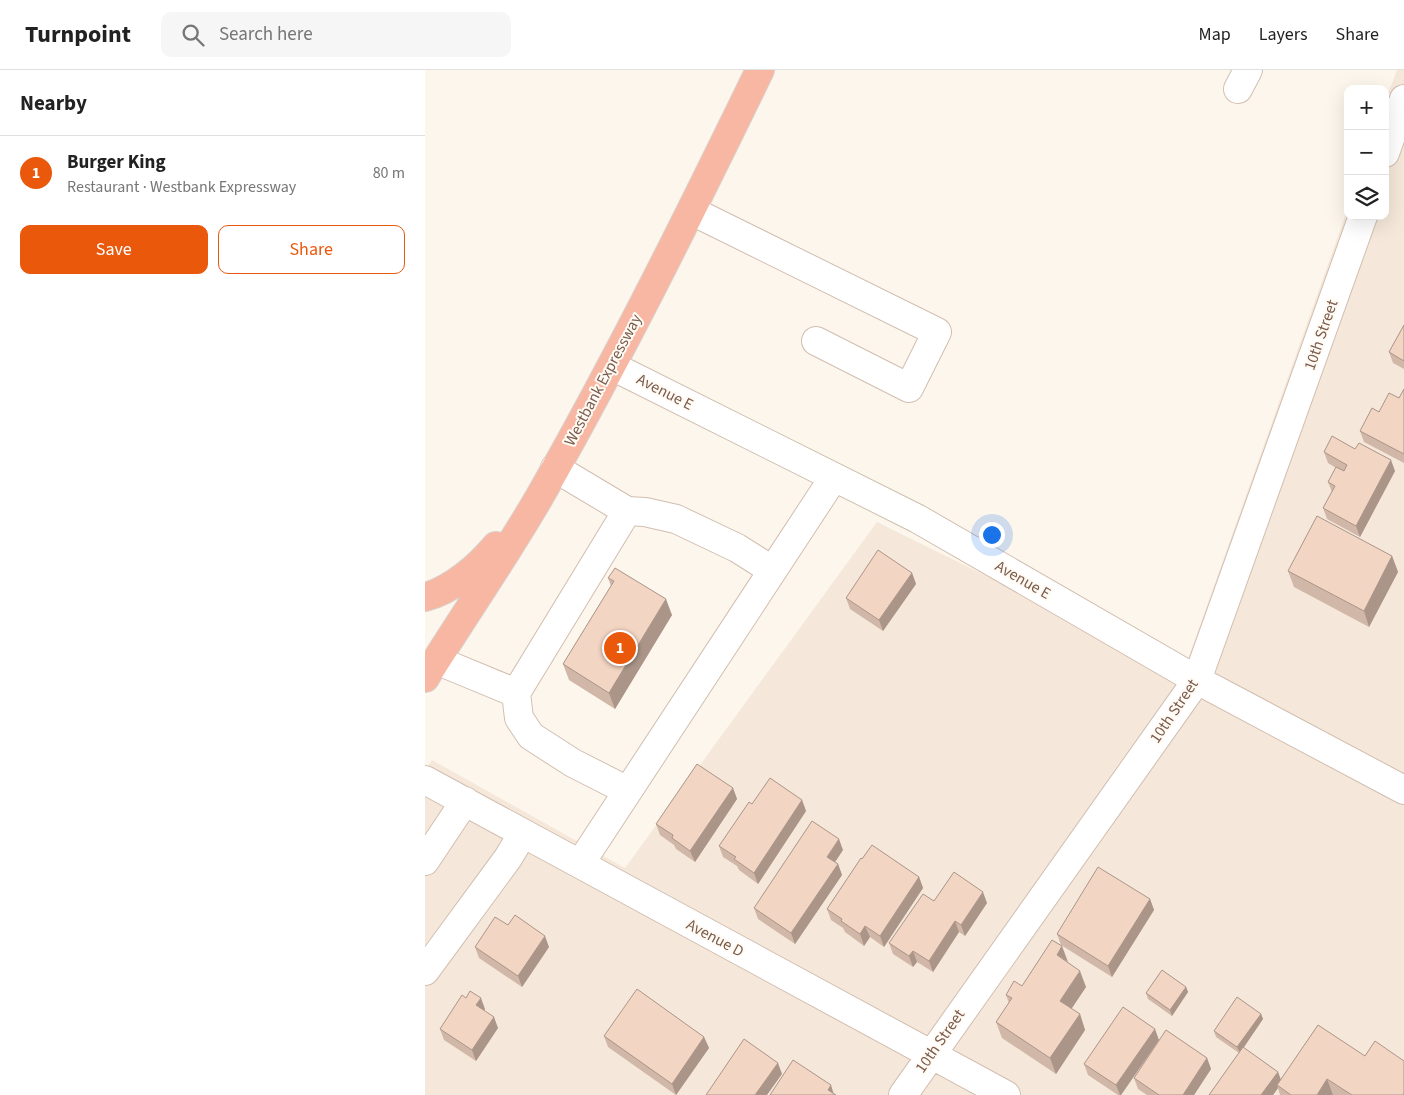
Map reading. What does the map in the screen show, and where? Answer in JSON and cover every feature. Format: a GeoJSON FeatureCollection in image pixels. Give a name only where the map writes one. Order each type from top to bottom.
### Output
{"type":"FeatureCollection","features":[{"type":"Feature","properties":{"kind":"highway","name":"Westbank Expressway"},"geometry":{"type":"LineString","coordinates":[[431,669],[539,498],[612,366],[692,210],[760,70]]}},
{"type":"Feature","properties":{"kind":"highway"},"geometry":{"type":"LineString","coordinates":[[425,597],[436,594],[479,566],[539,498]]}},
{"type":"Feature","properties":{"kind":"street"},"geometry":{"type":"LineString","coordinates":[[1389,141],[1404,99]]}},
{"type":"Feature","properties":{"kind":"street"},"geometry":{"type":"LineString","coordinates":[[692,210],[937,332],[909,388],[816,341]]}},
{"type":"Feature","properties":{"kind":"street","name":"10th Street"},"geometry":{"type":"LineString","coordinates":[[903,1095],[930,1054],[1197,680],[1362,220]]}},
{"type":"Feature","properties":{"kind":"street","name":"Avenue E"},"geometry":{"type":"LineString","coordinates":[[612,366],[918,519],[1197,680],[1404,790]]}},
{"type":"Feature","properties":{"kind":"street"},"geometry":{"type":"LineString","coordinates":[[555,468],[627,511],[645,512],[676,518],[737,548],[772,570]]}},
{"type":"Feature","properties":{"kind":"street"},"geometry":{"type":"LineString","coordinates":[[580,864],[833,477]]}},
{"type":"Feature","properties":{"kind":"street"},"geometry":{"type":"LineString","coordinates":[[627,511],[516,693],[519,718],[531,736],[573,763],[628,791]]}},
{"type":"Feature","properties":{"kind":"street"},"geometry":{"type":"LineString","coordinates":[[431,669],[516,693]]}},
{"type":"Feature","properties":{"kind":"street","name":"Avenue D"},"geometry":{"type":"LineString","coordinates":[[425,780],[1006,1095]]}},
{"type":"Feature","properties":{"kind":"street"},"geometry":{"type":"LineString","coordinates":[[425,861],[465,801]]}},
{"type":"Feature","properties":{"kind":"street"},"geometry":{"type":"LineString","coordinates":[[425,971],[508,858],[523,833]]}},
{"type":"Feature","properties":{"kind":"shaded area"},"geometry":{"type":"Polygon","coordinates":[[[1397,70],[1404,70],[1404,1095],[425,1095],[425,771],[432,760],[625,868],[877,522],[1183,673],[1344,219],[1389,220],[1389,91],[1397,70]]]}},
{"type":"Feature","properties":{"kind":"building"},"geometry":{"type":"Polygon","coordinates":[[[1404,325],[1404,361],[1389,352],[1404,325]]]}},
{"type":"Feature","properties":{"kind":"building"},"geometry":{"type":"Polygon","coordinates":[[[1404,389],[1404,454],[1360,431],[1372,408],[1379,412],[1389,393],[1399,398],[1404,389]]]}},
{"type":"Feature","properties":{"kind":"building"},"geometry":{"type":"Polygon","coordinates":[[[1332,436],[1355,449],[1359,443],[1391,460],[1356,526],[1323,508],[1335,486],[1328,482],[1336,467],[1344,471],[1347,465],[1324,452],[1332,436]]]}},
{"type":"Feature","properties":{"kind":"building"},"geometry":{"type":"Polygon","coordinates":[[[1317,516],[1392,556],[1364,611],[1288,571],[1317,516]]]}},
{"type":"Feature","properties":{"kind":"building"},"geometry":{"type":"Polygon","coordinates":[[[878,550],[912,573],[879,620],[846,598],[878,550]]]}},
{"type":"Feature","properties":{"kind":"building"},"geometry":{"type":"Polygon","coordinates":[[[615,568],[666,599],[609,693],[563,664],[614,581],[608,578],[615,568]]]}},
{"type":"Feature","properties":{"kind":"building"},"geometry":{"type":"Polygon","coordinates":[[[697,764],[733,788],[690,851],[672,838],[673,835],[656,824],[697,764]]]}},
{"type":"Feature","properties":{"kind":"building"},"geometry":{"type":"Polygon","coordinates":[[[770,778],[802,800],[754,873],[734,859],[736,857],[719,846],[749,802],[752,804],[770,778]]]}},
{"type":"Feature","properties":{"kind":"building"},"geometry":{"type":"Polygon","coordinates":[[[812,821],[839,839],[827,857],[838,864],[791,933],[754,908],[812,821]]]}},
{"type":"Feature","properties":{"kind":"building"},"geometry":{"type":"Polygon","coordinates":[[[872,845],[919,877],[880,936],[865,926],[860,934],[827,909],[861,858],[872,845]]]}},
{"type":"Feature","properties":{"kind":"building"},"geometry":{"type":"Polygon","coordinates":[[[1098,867],[1150,899],[1108,966],[1057,934],[1098,867]]]}},
{"type":"Feature","properties":{"kind":"building"},"geometry":{"type":"Polygon","coordinates":[[[954,872],[983,892],[961,925],[955,921],[929,961],[913,951],[909,956],[889,943],[923,894],[934,901],[954,872]]]}},
{"type":"Feature","properties":{"kind":"building"},"geometry":{"type":"Polygon","coordinates":[[[515,915],[545,936],[518,976],[475,947],[495,917],[508,925],[515,915]]]}},
{"type":"Feature","properties":{"kind":"building"},"geometry":{"type":"Polygon","coordinates":[[[1052,940],[1062,946],[1057,955],[1080,971],[1060,1001],[1080,1014],[1050,1058],[996,1022],[1012,998],[1006,995],[1014,981],[1022,986],[1052,940]]]}},
{"type":"Feature","properties":{"kind":"building"},"geometry":{"type":"Polygon","coordinates":[[[1162,970],[1186,987],[1170,1010],[1146,993],[1162,970]]]}},
{"type":"Feature","properties":{"kind":"building"},"geometry":{"type":"Polygon","coordinates":[[[637,989],[704,1037],[672,1084],[604,1036],[637,989]]]}},
{"type":"Feature","properties":{"kind":"building"},"geometry":{"type":"Polygon","coordinates":[[[470,991],[481,998],[476,1005],[494,1017],[472,1050],[440,1029],[462,995],[466,998],[470,991]]]}},
{"type":"Feature","properties":{"kind":"building"},"geometry":{"type":"Polygon","coordinates":[[[1237,997],[1261,1014],[1237,1047],[1214,1031],[1237,997]]]}},
{"type":"Feature","properties":{"kind":"building"},"geometry":{"type":"Polygon","coordinates":[[[1123,1007],[1155,1029],[1116,1085],[1084,1064],[1123,1007]]]}},
{"type":"Feature","properties":{"kind":"building"},"geometry":{"type":"Polygon","coordinates":[[[1318,1025],[1365,1056],[1375,1041],[1404,1061],[1403,1095],[1352,1095],[1327,1079],[1317,1095],[1291,1095],[1277,1085],[1318,1025]]]}},
{"type":"Feature","properties":{"kind":"building"},"geometry":{"type":"Polygon","coordinates":[[[1166,1030],[1207,1058],[1183,1095],[1159,1095],[1134,1078],[1166,1030]]]}},
{"type":"Feature","properties":{"kind":"building"},"geometry":{"type":"Polygon","coordinates":[[[744,1039],[778,1063],[755,1095],[706,1095],[744,1039]]]}},
{"type":"Feature","properties":{"kind":"building"},"geometry":{"type":"Polygon","coordinates":[[[1243,1047],[1278,1072],[1261,1095],[1209,1095],[1243,1047]]]}},
{"type":"Feature","properties":{"kind":"building"},"geometry":{"type":"Polygon","coordinates":[[[793,1060],[831,1085],[828,1090],[836,1095],[770,1095],[793,1060]]]}},
{"type":"Feature","properties":{"kind":"place","name":"Burger King"},"geometry":{"type":"Point","coordinates":[620,648]}}]}
